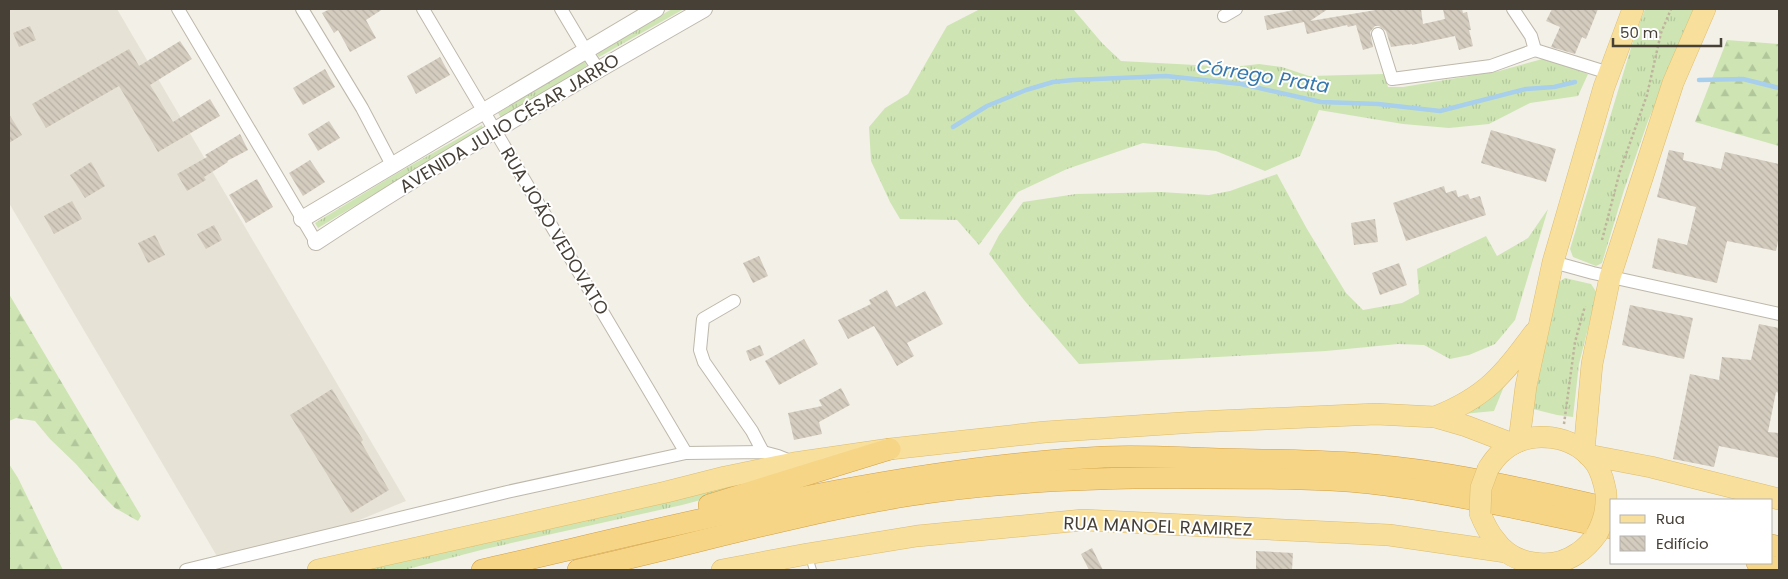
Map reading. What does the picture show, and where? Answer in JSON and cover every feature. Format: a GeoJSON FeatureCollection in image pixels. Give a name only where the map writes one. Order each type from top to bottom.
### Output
{"type":"FeatureCollection","features":[{"type":"Feature","properties":{"kind":"highway"},"geometry":{"type":"LineString","coordinates":[[675,525],[690,511],[890,449]]}},
{"type":"Feature","properties":{"kind":"highway"},"geometry":{"type":"LineString","coordinates":[[482,570],[675,525],[884,481],[1004,465],[1106,456],[1352,463],[1436,473],[1609,501]]}},
{"type":"Feature","properties":{"kind":"highway"},"geometry":{"type":"LineString","coordinates":[[578,570],[821,512],[907,496],[978,487],[1113,477],[1264,478],[1367,483],[1436,493],[1604,531]]}},
{"type":"Feature","properties":{"kind":"highway"},"geometry":{"type":"LineString","coordinates":[[1761,564],[1779,568]]}},
{"type":"Feature","properties":{"kind":"main road"},"geometry":{"type":"LineString","coordinates":[[1516,443],[1538,326],[1553,262],[1609,74],[1633,9]]}},
{"type":"Feature","properties":{"kind":"main road"},"geometry":{"type":"LineString","coordinates":[[1586,453],[1592,364],[1610,277],[1673,83],[1705,9]]}},
{"type":"Feature","properties":{"kind":"main road"},"geometry":{"type":"LineString","coordinates":[[1435,417],[1466,404],[1488,388],[1515,358],[1538,326]]}},
{"type":"Feature","properties":{"kind":"main road"},"geometry":{"type":"LineString","coordinates":[[318,570],[794,463],[890,449],[1045,432],[1196,422],[1376,414],[1435,417],[1516,443]]}},
{"type":"Feature","properties":{"kind":"main road"},"geometry":{"type":"LineString","coordinates":[[1518,561],[1495,542],[1486,526],[1480,513],[1481,488],[1488,469],[1503,451],[1516,443],[1535,437],[1553,437],[1569,442],[1586,453],[1596,464],[1603,478],[1609,501],[1603,522],[1604,531],[1562,566]]}},
{"type":"Feature","properties":{"kind":"main road"},"geometry":{"type":"LineString","coordinates":[[1586,453],[1779,499]]}},
{"type":"Feature","properties":{"kind":"main road","name":"RUA MANOEL RAMIREZ"},"geometry":{"type":"LineString","coordinates":[[722,570],[810,562],[917,536],[1083,520],[1389,535],[1518,561],[1562,566]]}},
{"type":"Feature","properties":{"kind":"street"},"geometry":{"type":"LineString","coordinates":[[178,9],[316,242]]}},
{"type":"Feature","properties":{"kind":"street"},"geometry":{"type":"LineString","coordinates":[[302,9],[362,108],[392,165]]}},
{"type":"Feature","properties":{"kind":"street","name":"RUA JOÃO VEDOVATO"},"geometry":{"type":"LineString","coordinates":[[423,9],[686,453]]}},
{"type":"Feature","properties":{"kind":"street"},"geometry":{"type":"LineString","coordinates":[[561,9],[598,69]]}},
{"type":"Feature","properties":{"kind":"street","name":"AVENIDA JULIO CÉSAR JARRO"},"geometry":{"type":"LineString","coordinates":[[302,219],[656,9]]}},
{"type":"Feature","properties":{"kind":"street","name":"AVENIDA JULIO CÉSAR JARRO"},"geometry":{"type":"LineString","coordinates":[[316,242],[393,192],[598,69],[703,9]]}},
{"type":"Feature","properties":{"kind":"street"},"geometry":{"type":"LineString","coordinates":[[1224,16],[1236,9]]}},
{"type":"Feature","properties":{"kind":"street"},"geometry":{"type":"LineString","coordinates":[[1513,9],[1531,36],[1535,50]]}},
{"type":"Feature","properties":{"kind":"street"},"geometry":{"type":"LineString","coordinates":[[1378,34],[1392,79],[1491,66],[1535,50],[1609,74]]}},
{"type":"Feature","properties":{"kind":"street"},"geometry":{"type":"LineString","coordinates":[[1553,262],[1610,277],[1779,314]]}},
{"type":"Feature","properties":{"kind":"street"},"geometry":{"type":"LineString","coordinates":[[734,301],[703,319],[700,350],[704,362],[752,431],[763,452]]}},
{"type":"Feature","properties":{"kind":"street"},"geometry":{"type":"LineString","coordinates":[[186,570],[507,492],[686,453],[763,452],[794,463]]}},
{"type":"Feature","properties":{"kind":"shaded area"},"geometry":{"type":"Polygon","coordinates":[[[9,9],[117,9],[406,501],[352,523],[218,558],[9,203],[9,9]]]}},
{"type":"Feature","properties":{"kind":"green space"},"geometry":{"type":"Polygon","coordinates":[[[672,9],[684,9],[599,57],[596,52],[672,9]]]}},
{"type":"Feature","properties":{"kind":"green space"},"geometry":{"type":"Polygon","coordinates":[[[980,9],[1074,10],[1102,43],[1121,61],[1233,67],[1259,64],[1282,67],[1309,76],[1384,74],[1388,87],[1403,87],[1499,71],[1546,58],[1588,74],[1578,96],[1530,103],[1489,124],[1449,128],[1403,124],[1319,110],[1300,156],[1265,171],[1216,151],[1143,143],[1067,169],[1018,192],[979,245],[957,220],[900,219],[871,161],[869,127],[885,108],[908,94],[947,26],[980,9]]]}},
{"type":"Feature","properties":{"kind":"green space"},"geometry":{"type":"Polygon","coordinates":[[[1645,9],[1695,9],[1648,121],[1624,190],[1602,263],[1596,266],[1573,257],[1570,249],[1634,38],[1645,9]]]}},
{"type":"Feature","properties":{"kind":"green space"},"geometry":{"type":"Polygon","coordinates":[[[1727,40],[1779,44],[1779,146],[1695,122],[1727,40]]]}},
{"type":"Feature","properties":{"kind":"green space"},"geometry":{"type":"Polygon","coordinates":[[[584,61],[587,66],[501,118],[498,113],[584,61]]]}},
{"type":"Feature","properties":{"kind":"green space"},"geometry":{"type":"Polygon","coordinates":[[[482,125],[483,129],[318,228],[315,223],[482,125]]]}},
{"type":"Feature","properties":{"kind":"green space"},"geometry":{"type":"Polygon","coordinates":[[[1277,174],[1307,229],[1346,293],[1363,310],[1402,303],[1419,294],[1417,269],[1486,236],[1497,256],[1528,238],[1548,209],[1515,320],[1495,344],[1469,355],[1450,359],[1424,345],[1398,344],[1326,351],[1079,364],[1024,300],[989,254],[999,235],[1023,202],[1076,194],[1161,192],[1209,195],[1230,191],[1277,174]]]}},
{"type":"Feature","properties":{"kind":"green space"},"geometry":{"type":"Polygon","coordinates":[[[1565,278],[1591,284],[1597,293],[1579,364],[1573,417],[1529,408],[1553,286],[1565,278]]]}},
{"type":"Feature","properties":{"kind":"green space"},"geometry":{"type":"Polygon","coordinates":[[[9,294],[141,516],[138,521],[115,508],[35,421],[16,418],[9,421],[9,294]]]}},
{"type":"Feature","properties":{"kind":"green space"},"geometry":{"type":"Polygon","coordinates":[[[1509,374],[1494,411],[1463,414],[1509,374]]]}},
{"type":"Feature","properties":{"kind":"green space"},"geometry":{"type":"Polygon","coordinates":[[[9,464],[18,478],[63,570],[9,570],[9,464]]]}},
{"type":"Feature","properties":{"kind":"green space"},"geometry":{"type":"Polygon","coordinates":[[[781,474],[727,493],[682,505],[485,549],[404,570],[361,570],[781,474]]]}},
{"type":"Feature","properties":{"kind":"building"},"geometry":{"type":"Polygon","coordinates":[[[330,9],[383,9],[366,20],[376,38],[350,52],[338,30],[334,33],[322,13],[330,9]]]}},
{"type":"Feature","properties":{"kind":"building"},"geometry":{"type":"Polygon","coordinates":[[[1299,9],[1328,9],[1310,21],[1382,9],[1421,9],[1423,24],[1445,19],[1443,9],[1462,9],[1463,13],[1467,12],[1473,46],[1459,50],[1455,36],[1412,45],[1391,47],[1386,31],[1379,26],[1375,26],[1370,32],[1373,47],[1363,50],[1356,25],[1348,27],[1347,25],[1307,34],[1304,22],[1267,30],[1264,16],[1299,9]]]}},
{"type":"Feature","properties":{"kind":"building"},"geometry":{"type":"Polygon","coordinates":[[[1552,9],[1598,9],[1586,39],[1582,37],[1575,54],[1551,47],[1560,27],[1546,21],[1552,9]]]}},
{"type":"Feature","properties":{"kind":"building"},"geometry":{"type":"Polygon","coordinates":[[[30,26],[36,40],[19,47],[13,33],[30,26]]]}},
{"type":"Feature","properties":{"kind":"building"},"geometry":{"type":"Polygon","coordinates":[[[180,41],[192,59],[150,85],[173,122],[210,99],[220,116],[158,152],[119,86],[46,128],[32,104],[129,49],[139,66],[180,41]]]}},
{"type":"Feature","properties":{"kind":"building"},"geometry":{"type":"Polygon","coordinates":[[[440,57],[450,75],[416,94],[407,76],[440,57]]]}},
{"type":"Feature","properties":{"kind":"building"},"geometry":{"type":"Polygon","coordinates":[[[325,69],[335,87],[303,105],[293,88],[325,69]]]}},
{"type":"Feature","properties":{"kind":"building"},"geometry":{"type":"Polygon","coordinates":[[[9,114],[22,135],[9,143],[9,114]]]}},
{"type":"Feature","properties":{"kind":"building"},"geometry":{"type":"Polygon","coordinates":[[[329,121],[340,138],[318,151],[308,134],[329,121]]]}},
{"type":"Feature","properties":{"kind":"building"},"geometry":{"type":"Polygon","coordinates":[[[1491,130],[1556,149],[1546,182],[1481,163],[1491,130]]]}},
{"type":"Feature","properties":{"kind":"building"},"geometry":{"type":"Polygon","coordinates":[[[240,134],[248,150],[227,161],[204,177],[206,180],[187,191],[177,174],[207,157],[205,155],[240,134]]]}},
{"type":"Feature","properties":{"kind":"building"},"geometry":{"type":"Polygon","coordinates":[[[1669,150],[1684,153],[1683,160],[1721,169],[1725,152],[1779,164],[1779,236],[1776,251],[1727,241],[1717,283],[1652,268],[1658,238],[1687,245],[1696,207],[1657,197],[1669,150]]]}},
{"type":"Feature","properties":{"kind":"building"},"geometry":{"type":"Polygon","coordinates":[[[310,160],[325,182],[303,196],[289,173],[310,160]]]}},
{"type":"Feature","properties":{"kind":"building"},"geometry":{"type":"Polygon","coordinates":[[[91,162],[105,186],[85,198],[70,175],[91,162]]]}},
{"type":"Feature","properties":{"kind":"building"},"geometry":{"type":"Polygon","coordinates":[[[257,179],[273,207],[246,223],[229,195],[257,179]]]}},
{"type":"Feature","properties":{"kind":"building"},"geometry":{"type":"Polygon","coordinates":[[[1444,186],[1446,193],[1456,190],[1458,197],[1468,194],[1470,199],[1480,196],[1486,215],[1406,241],[1393,203],[1444,186]]]}},
{"type":"Feature","properties":{"kind":"building"},"geometry":{"type":"Polygon","coordinates":[[[72,201],[82,219],[54,234],[44,216],[72,201]]]}},
{"type":"Feature","properties":{"kind":"building"},"geometry":{"type":"Polygon","coordinates":[[[1375,219],[1378,242],[1354,245],[1351,223],[1375,219]]]}},
{"type":"Feature","properties":{"kind":"building"},"geometry":{"type":"Polygon","coordinates":[[[214,225],[222,240],[206,249],[197,234],[214,225]]]}},
{"type":"Feature","properties":{"kind":"building"},"geometry":{"type":"Polygon","coordinates":[[[155,235],[165,255],[148,263],[138,243],[155,235]]]}},
{"type":"Feature","properties":{"kind":"building"},"geometry":{"type":"Polygon","coordinates":[[[759,256],[768,276],[753,283],[743,263],[759,256]]]}},
{"type":"Feature","properties":{"kind":"building"},"geometry":{"type":"Polygon","coordinates":[[[1399,263],[1407,285],[1380,295],[1372,273],[1399,263]]]}},
{"type":"Feature","properties":{"kind":"building"},"geometry":{"type":"Polygon","coordinates":[[[887,290],[896,307],[925,291],[943,324],[907,343],[914,356],[897,366],[874,326],[848,339],[838,320],[871,304],[869,300],[887,290]]]}},
{"type":"Feature","properties":{"kind":"building"},"geometry":{"type":"Polygon","coordinates":[[[1630,305],[1693,318],[1684,359],[1622,345],[1630,305]]]}},
{"type":"Feature","properties":{"kind":"building"},"geometry":{"type":"Polygon","coordinates":[[[1759,324],[1779,328],[1779,393],[1776,392],[1768,432],[1779,433],[1779,458],[1719,446],[1714,467],[1673,459],[1690,374],[1719,380],[1722,357],[1751,360],[1759,324]]]}},
{"type":"Feature","properties":{"kind":"building"},"geometry":{"type":"Polygon","coordinates":[[[804,339],[818,364],[779,385],[765,361],[804,339]]]}},
{"type":"Feature","properties":{"kind":"building"},"geometry":{"type":"Polygon","coordinates":[[[760,345],[764,355],[750,361],[746,351],[760,345]]]}},
{"type":"Feature","properties":{"kind":"building"},"geometry":{"type":"Polygon","coordinates":[[[841,388],[850,405],[819,422],[822,434],[794,440],[788,413],[822,406],[819,400],[841,388]]]}},
{"type":"Feature","properties":{"kind":"building"},"geometry":{"type":"Polygon","coordinates":[[[332,389],[363,440],[361,442],[389,490],[351,513],[290,415],[332,389]]]}},
{"type":"Feature","properties":{"kind":"building"},"geometry":{"type":"Polygon","coordinates":[[[1092,548],[1103,570],[1089,570],[1081,554],[1092,548]]]}},
{"type":"Feature","properties":{"kind":"building"},"geometry":{"type":"Polygon","coordinates":[[[1256,551],[1293,553],[1292,570],[1256,570],[1256,551]]]}},
{"type":"Feature","properties":{"kind":"waterway","name":"Córrego Prata"},"geometry":{"type":"LineString","coordinates":[[953,127],[987,106],[1026,90],[1053,82],[1073,80],[1166,76],[1241,84],[1321,102],[1378,104],[1440,111],[1526,89],[1554,87],[1575,82]]}},
{"type":"Feature","properties":{"kind":"waterway","name":"Córrego Prata"},"geometry":{"type":"LineString","coordinates":[[1699,80],[1743,79],[1779,88]]}}]}
